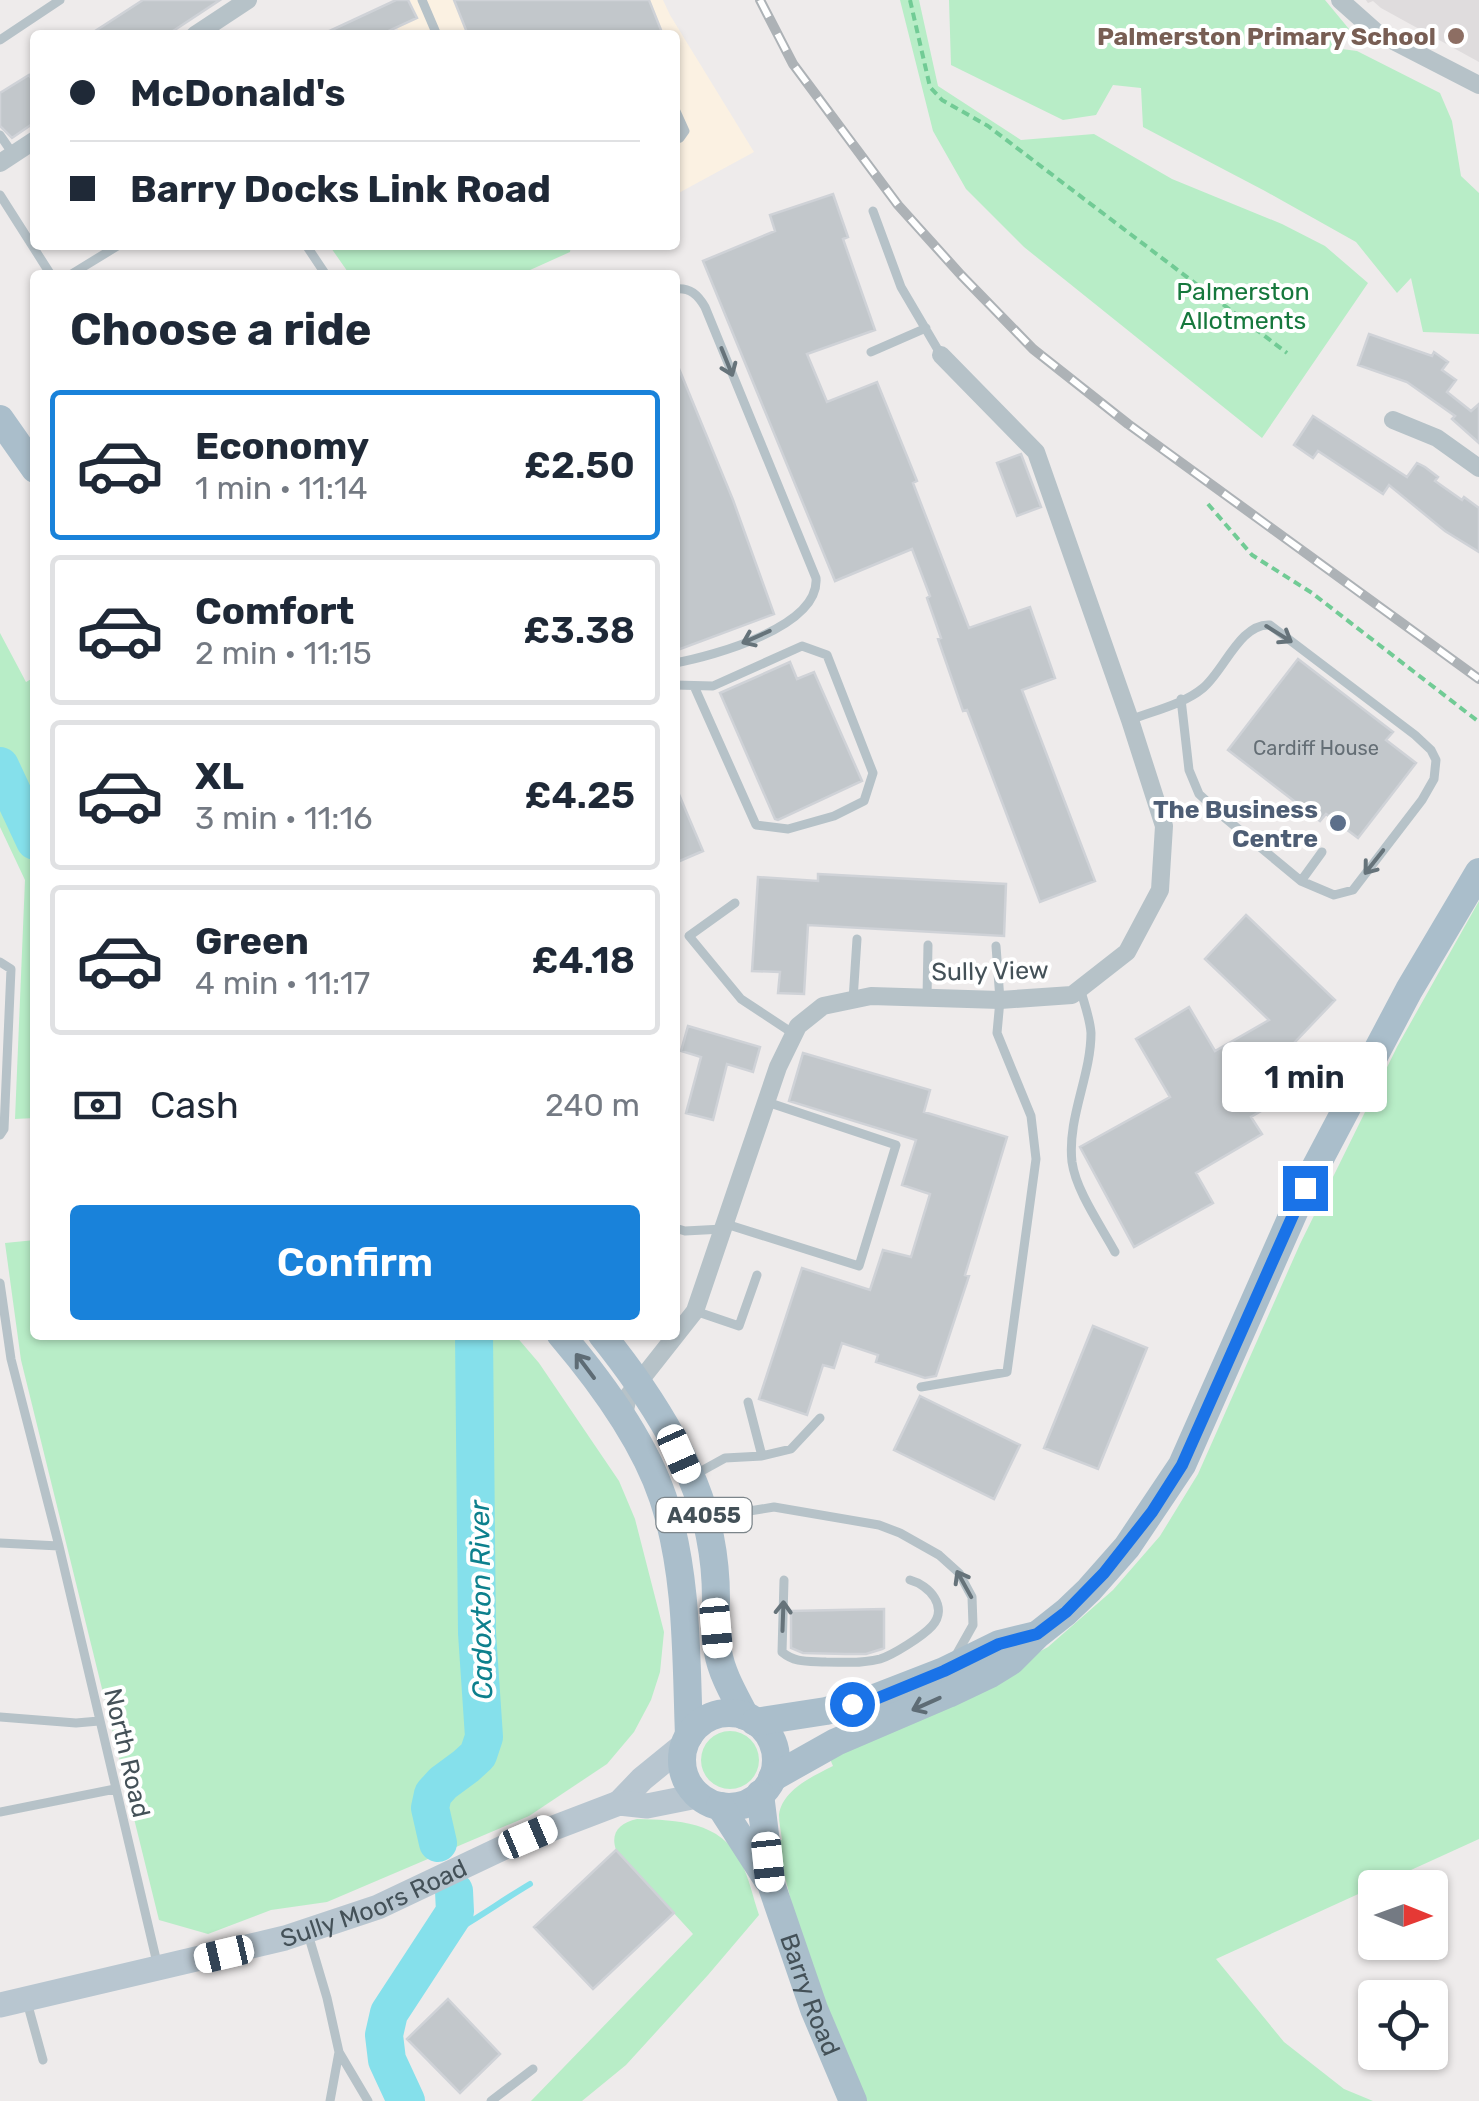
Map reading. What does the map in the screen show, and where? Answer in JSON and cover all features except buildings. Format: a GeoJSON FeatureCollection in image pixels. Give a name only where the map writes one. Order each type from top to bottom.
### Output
{"type":"FeatureCollection","features":[{"type":"Feature","properties":{"kind":"main road"},"geometry":{"type":"LineString","coordinates":[[0,419],[30,462]]}},
{"type":"Feature","properties":{"kind":"main road"},"geometry":{"type":"LineString","coordinates":[[766,1786],[775,1754],[771,1740],[750,1719],[734,1713],[712,1716],[695,1727],[687,1740],[684,1773],[708,1801],[742,1804],[836,1742],[1011,1661],[1066,1612],[1127,1547],[1182,1465],[1305,1188],[1409,990],[1479,872]]}},
{"type":"Feature","properties":{"kind":"main road","name":"A4055"},"geometry":{"type":"LineString","coordinates":[[565,1340],[638,1445],[663,1499],[674,1546],[685,1631],[687,1740]]}},
{"type":"Feature","properties":{"kind":"main road","name":"A4055"},"geometry":{"type":"LineString","coordinates":[[606,1340],[639,1383],[679,1454],[702,1507],[714,1570],[718,1652],[723,1670],[750,1719]]}},
{"type":"Feature","properties":{"kind":"main road"},"geometry":{"type":"LineString","coordinates":[[750,1719],[826,1711],[878,1698],[999,1644],[1037,1634]]}},
{"type":"Feature","properties":{"kind":"main road","name":"Sully Moors Road"},"geometry":{"type":"LineString","coordinates":[[0,2005],[256,1946],[378,1907],[509,1845],[619,1803],[687,1740]]}},
{"type":"Feature","properties":{"kind":"main road","name":"Barry Road"},"geometry":{"type":"LineString","coordinates":[[766,1786],[771,1884],[814,2009],[853,2101]]}},
{"type":"Feature","properties":{"kind":"main road","name":"Sully Moors Road"},"geometry":{"type":"LineString","coordinates":[[619,1803],[647,1806],[708,1801]]}},
{"type":"Feature","properties":{"kind":"main road","name":"Barry Road"},"geometry":{"type":"LineString","coordinates":[[708,1801],[771,1884]]}},
{"type":"Feature","properties":{"kind":"street"},"geometry":{"type":"LineString","coordinates":[[203,30],[248,0]]}},
{"type":"Feature","properties":{"kind":"street"},"geometry":{"type":"LineString","coordinates":[[1340,0],[1376,32],[1479,85]]}},
{"type":"Feature","properties":{"kind":"street"},"geometry":{"type":"LineString","coordinates":[[7,159],[30,143]]}},
{"type":"Feature","properties":{"kind":"street","name":"Sully View"},"geometry":{"type":"LineString","coordinates":[[686,1318],[724,1226],[778,1067],[798,1026],[822,1006],[871,996],[1000,1000],[1072,995],[1126,952],[1160,890],[1164,826],[1036,452],[941,355]]}},
{"type":"Feature","properties":{"kind":"street"},"geometry":{"type":"LineString","coordinates":[[1392,420],[1437,438],[1479,468]]}},
{"type":"Feature","properties":{"kind":"street","name":"Sully View"},"geometry":{"type":"LineString","coordinates":[[622,1420],[628,1396],[670,1340]]}},
{"type":"Feature","properties":{"kind":"lane"},"geometry":{"type":"LineString","coordinates":[[0,40],[60,0]]}},
{"type":"Feature","properties":{"kind":"lane"},"geometry":{"type":"LineString","coordinates":[[422,0],[435,30]]}},
{"type":"Feature","properties":{"kind":"lane"},"geometry":{"type":"LineString","coordinates":[[0,135],[7,159]]}},
{"type":"Feature","properties":{"kind":"lane"},"geometry":{"type":"LineString","coordinates":[[0,195],[30,242]]}},
{"type":"Feature","properties":{"kind":"lane"},"geometry":{"type":"LineString","coordinates":[[873,211],[901,287],[941,355]]}},
{"type":"Feature","properties":{"kind":"lane"},"geometry":{"type":"LineString","coordinates":[[78,270],[112,250]]}},
{"type":"Feature","properties":{"kind":"lane"},"geometry":{"type":"LineString","coordinates":[[680,289],[698,295],[705,307],[816,578],[817,589],[812,600],[785,624],[725,651],[680,662]]}},
{"type":"Feature","properties":{"kind":"lane"},"geometry":{"type":"LineString","coordinates":[[871,352],[926,328]]}},
{"type":"Feature","properties":{"kind":"lane"},"geometry":{"type":"LineString","coordinates":[[1130,720],[1203,688],[1248,632],[1259,624],[1270,625],[1393,716],[1431,750],[1436,760],[1434,780],[1353,890],[1334,895],[1301,881],[1199,794],[1188,770],[1181,700]]}},
{"type":"Feature","properties":{"kind":"lane"},"geometry":{"type":"LineString","coordinates":[[680,685],[713,686],[802,646],[827,655],[872,773],[864,801],[834,816],[788,829],[756,825],[694,686]]}},
{"type":"Feature","properties":{"kind":"lane"},"geometry":{"type":"LineString","coordinates":[[1301,881],[1322,852]]}},
{"type":"Feature","properties":{"kind":"lane"},"geometry":{"type":"LineString","coordinates":[[735,903],[690,936],[741,999],[794,1034]]}},
{"type":"Feature","properties":{"kind":"lane"},"geometry":{"type":"LineString","coordinates":[[854,1000],[856,939]]}},
{"type":"Feature","properties":{"kind":"lane"},"geometry":{"type":"LineString","coordinates":[[927,998],[928,945]]}},
{"type":"Feature","properties":{"kind":"lane"},"geometry":{"type":"LineString","coordinates":[[921,1387],[1007,1372],[1036,1159],[1031,1116],[997,1033],[1000,1000],[996,946]]}},
{"type":"Feature","properties":{"kind":"lane"},"geometry":{"type":"LineString","coordinates":[[0,962],[11,970],[4,1129],[0,1136]]}},
{"type":"Feature","properties":{"kind":"lane"},"geometry":{"type":"LineString","coordinates":[[1080,988],[1091,1028],[1072,1137],[1072,1165],[1078,1184],[1115,1252]]}},
{"type":"Feature","properties":{"kind":"lane"},"geometry":{"type":"LineString","coordinates":[[680,1230],[724,1226],[859,1266],[896,1146],[766,1102]]}},
{"type":"Feature","properties":{"kind":"lane"},"geometry":{"type":"LineString","coordinates":[[686,1318],[739,1326],[757,1276]]}},
{"type":"Feature","properties":{"kind":"lane","name":"North Road"},"geometry":{"type":"LineString","coordinates":[[0,1283],[12,1359],[158,1970]]}},
{"type":"Feature","properties":{"kind":"lane"},"geometry":{"type":"LineString","coordinates":[[748,1402],[762,1456]]}},
{"type":"Feature","properties":{"kind":"lane"},"geometry":{"type":"LineString","coordinates":[[690,1478],[725,1458],[762,1456],[791,1449],[820,1418]]}},
{"type":"Feature","properties":{"kind":"lane"},"geometry":{"type":"LineString","coordinates":[[710,1537],[737,1512],[774,1507],[880,1525],[936,1552],[959,1573],[972,1597],[973,1626],[944,1671]]}},
{"type":"Feature","properties":{"kind":"lane"},"geometry":{"type":"LineString","coordinates":[[0,1543],[59,1546]]}},
{"type":"Feature","properties":{"kind":"lane"},"geometry":{"type":"LineString","coordinates":[[784,1580],[782,1652],[792,1661],[860,1662],[884,1658],[932,1626],[937,1618],[933,1592],[910,1580]]}},
{"type":"Feature","properties":{"kind":"lane"},"geometry":{"type":"LineString","coordinates":[[0,1717],[99,1721]]}},
{"type":"Feature","properties":{"kind":"lane"},"geometry":{"type":"LineString","coordinates":[[0,1812],[115,1789]]}},
{"type":"Feature","properties":{"kind":"lane"},"geometry":{"type":"LineString","coordinates":[[308,1931],[338,2052],[368,2101]]}},
{"type":"Feature","properties":{"kind":"lane"},"geometry":{"type":"LineString","coordinates":[[27,1999],[43,2060]]}},
{"type":"Feature","properties":{"kind":"lane"},"geometry":{"type":"LineString","coordinates":[[330,2101],[338,2052]]}},
{"type":"Feature","properties":{"kind":"lane"},"geometry":{"type":"LineString","coordinates":[[491,2101],[533,2069]]}},
{"type":"Feature","properties":{"kind":"path"},"geometry":{"type":"LineString","coordinates":[[910,0],[930,87],[942,100],[988,126],[1287,353]]}},
{"type":"Feature","properties":{"kind":"path"},"geometry":{"type":"LineString","coordinates":[[1208,504],[1252,555],[1312,593],[1479,722]]}},
{"type":"Feature","properties":{"kind":"shaded area"},"geometry":{"type":"Polygon","coordinates":[[[410,0],[663,0],[679,30],[397,28],[417,19],[410,0]]]}},
{"type":"Feature","properties":{"kind":"shaded area","name":"Palmerston Primary School"},"geometry":{"type":"Polygon","coordinates":[[[1366,0],[1479,0],[1479,62],[1373,1],[1366,0]]]}},
{"type":"Feature","properties":{"kind":"shaded area"},"geometry":{"type":"Polygon","coordinates":[[[680,31],[754,152],[680,192],[680,31]]]}},
{"type":"Feature","properties":{"kind":"green space","name":"Palmerston Allotments"},"geometry":{"type":"Polygon","coordinates":[[[900,0],[919,0],[938,86],[1021,140],[1094,134],[1172,179],[1325,246],[1368,283],[1262,438],[1024,247],[966,189],[933,131],[900,0]]]}},
{"type":"Feature","properties":{"kind":"green space"},"geometry":{"type":"Polygon","coordinates":[[[949,0],[1325,0],[1349,29],[1342,49],[1357,51],[1440,93],[1452,121],[1461,176],[1479,193],[1479,334],[1423,332],[1411,278],[1397,293],[1356,242],[1143,127],[1141,88],[1113,85],[1096,115],[1063,120],[951,65],[949,0]]]}},
{"type":"Feature","properties":{"kind":"green space"},"geometry":{"type":"Polygon","coordinates":[[[332,250],[570,250],[530,270],[346,270],[332,250]]]}},
{"type":"Feature","properties":{"kind":"green space"},"geometry":{"type":"Polygon","coordinates":[[[0,633],[26,682],[30,680],[30,1118],[15,1119],[25,880],[0,827],[0,633]]]}},
{"type":"Feature","properties":{"kind":"green space"},"geometry":{"type":"Polygon","coordinates":[[[1479,901],[1479,1839],[1411,1870],[1358,1870],[1358,1894],[1216,1959],[1284,2042],[1344,2089],[1373,2101],[865,2101],[800,1937],[776,1841],[782,1840],[781,1806],[800,1785],[833,1766],[830,1759],[934,1709],[1048,1647],[1113,1590],[1160,1536],[1198,1474],[1300,1244],[1397,1047],[1479,901]]]}},
{"type":"Feature","properties":{"kind":"green space"},"geometry":{"type":"Polygon","coordinates":[[[30,1240],[30,1340],[519,1340],[619,1481],[635,1519],[664,1632],[660,1672],[634,1732],[607,1764],[529,1816],[327,1902],[271,1910],[208,1934],[159,1920],[21,1360],[5,1243],[30,1240]]]}},
{"type":"Feature","properties":{"kind":"green space"},"geometry":{"type":"Polygon","coordinates":[[[730,1731],[751,1739],[759,1760],[751,1781],[730,1789],[709,1781],[701,1760],[709,1739],[730,1731]]]}},
{"type":"Feature","properties":{"kind":"green space"},"geometry":{"type":"Polygon","coordinates":[[[637,1819],[696,1825],[722,1838],[741,1862],[759,1915],[626,2065],[582,2101],[531,2101],[693,1934],[616,1850],[614,1838],[618,1829],[637,1819]]]}},
{"type":"Feature","properties":{"kind":"waterway","name":"Cadoxton River"},"geometry":{"type":"LineString","coordinates":[[0,766],[30,830]]}},
{"type":"Feature","properties":{"kind":"waterway","name":"Cadoxton River"},"geometry":{"type":"LineString","coordinates":[[438,1843],[430,1808],[433,1794],[478,1755],[484,1737],[477,1633],[474,1340]]}},
{"type":"Feature","properties":{"kind":"waterway"},"geometry":{"type":"LineString","coordinates":[[433,1943],[530,1884]]}},
{"type":"Feature","properties":{"kind":"waterway","name":"Cadoxton River"},"geometry":{"type":"LineString","coordinates":[[406,2101],[387,2060],[384,2035],[389,2013],[455,1912],[454,1891]]}},
{"type":"Feature","properties":{"kind":"railway"},"geometry":{"type":"LineString","coordinates":[[760,0],[793,64],[898,205],[1033,349],[1128,424],[1479,679]]}},
{"type":"Feature","properties":{"kind":"place","name":"Palmerston Primary School"},"geometry":{"type":"Point","coordinates":[1456,36]}},
{"type":"Feature","properties":{"kind":"place","name":"The Business Centre"},"geometry":{"type":"Point","coordinates":[1338,823]}},
{"type":"Feature","properties":{"kind":"route"},"geometry":{"type":"LineString","coordinates":[[852,1704],[878,1698],[999,1644],[1037,1634],[1089,1590],[1127,1547],[1182,1465],[1305,1188]]}}]}
